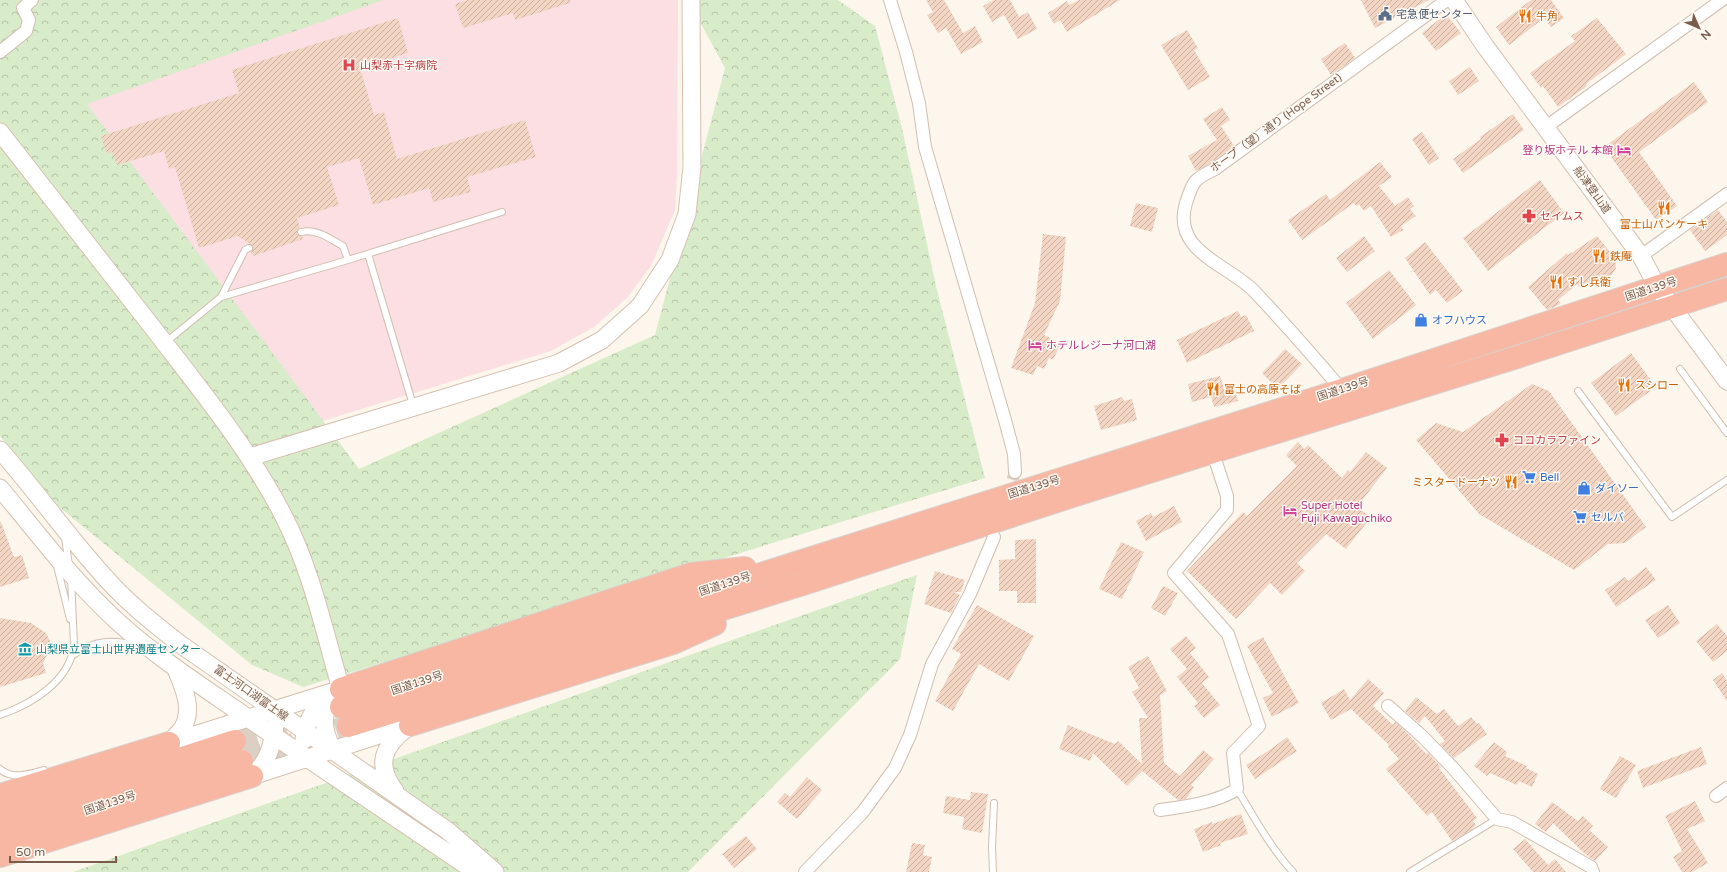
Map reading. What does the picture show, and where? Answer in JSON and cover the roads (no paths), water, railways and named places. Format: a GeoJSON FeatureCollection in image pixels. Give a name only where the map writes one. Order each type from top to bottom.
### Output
{"type":"FeatureCollection","features":[{"type":"Feature","properties":{"kind":"highway","name":"国道139号"},"geometry":{"type":"LineString","coordinates":[[343,708],[691,574],[797,562],[1342,390],[1658,288],[1727,264]]}},
{"type":"Feature","properties":{"kind":"highway","name":"国道139号"},"geometry":{"type":"LineString","coordinates":[[343,708],[803,584],[1080,494],[1514,358],[1727,289]]}},
{"type":"Feature","properties":{"kind":"highway"},"geometry":{"type":"LineString","coordinates":[[410,725],[673,643],[803,584]]}},
{"type":"Feature","properties":{"kind":"highway"},"geometry":{"type":"LineString","coordinates":[[0,795],[69,771],[169,744]]}},
{"type":"Feature","properties":{"kind":"highway","name":"国道139号"},"geometry":{"type":"LineString","coordinates":[[0,816],[243,759]]}},
{"type":"Feature","properties":{"kind":"highway","name":"国道139号"},"geometry":{"type":"LineString","coordinates":[[0,839],[243,759]]}},
{"type":"Feature","properties":{"kind":"highway"},"geometry":{"type":"LineString","coordinates":[[0,856],[243,759]]}},
{"type":"Feature","properties":{"kind":"main road"},"geometry":{"type":"LineString","coordinates":[[250,457],[559,363],[602,340],[640,306],[670,260],[687,214],[692,167],[691,0]]}},
{"type":"Feature","properties":{"kind":"main road","name":"船津登山道"},"geometry":{"type":"LineString","coordinates":[[1454,0],[1485,46],[1641,256],[1658,288],[1727,381]]}},
{"type":"Feature","properties":{"kind":"main road"},"geometry":{"type":"LineString","coordinates":[[0,132],[204,393],[250,457],[282,514],[312,588],[343,708]]}},
{"type":"Feature","properties":{"kind":"main road","name":"富士河口湖富士線"},"geometry":{"type":"LineString","coordinates":[[0,450],[114,587],[145,616],[180,644],[277,710],[448,831],[496,872]]}},
{"type":"Feature","properties":{"kind":"main road","name":"富士河口湖富士線"},"geometry":{"type":"LineString","coordinates":[[0,488],[70,574],[102,608],[150,649],[273,735],[476,872]]}},
{"type":"Feature","properties":{"kind":"main road"},"geometry":{"type":"LineString","coordinates":[[169,744],[181,730],[186,719],[187,705],[185,691],[176,668]]}},
{"type":"Feature","properties":{"kind":"main road"},"geometry":{"type":"LineString","coordinates":[[307,758],[304,746],[305,730],[312,712],[321,702],[343,708]]}},
{"type":"Feature","properties":{"kind":"main road"},"geometry":{"type":"LineString","coordinates":[[332,749],[327,738],[324,719],[326,707],[343,708]]}},
{"type":"Feature","properties":{"kind":"main road"},"geometry":{"type":"LineString","coordinates":[[169,744],[277,710],[343,708]]}},
{"type":"Feature","properties":{"kind":"main road"},"geometry":{"type":"LineString","coordinates":[[243,759],[263,765],[268,756],[277,710]]}},
{"type":"Feature","properties":{"kind":"main road"},"geometry":{"type":"LineString","coordinates":[[243,759],[307,758],[410,725]]}},
{"type":"Feature","properties":{"kind":"main road"},"geometry":{"type":"LineString","coordinates":[[398,795],[387,781],[383,760],[386,750],[395,736],[410,725]]}},
{"type":"Feature","properties":{"kind":"street"},"geometry":{"type":"LineString","coordinates":[[0,52],[26,31],[29,20],[23,8],[32,0]]}},
{"type":"Feature","properties":{"kind":"street"},"geometry":{"type":"LineString","coordinates":[[890,0],[906,52],[919,103],[925,147],[1005,420],[1014,454],[1015,472]]}},
{"type":"Feature","properties":{"kind":"street","name":"ホープ（望）通り (Hope Street)"},"geometry":{"type":"LineString","coordinates":[[1342,390],[1254,290],[1206,257],[1189,238],[1183,222],[1184,208],[1191,188],[1197,177],[1215,168],[1447,0]]}},
{"type":"Feature","properties":{"kind":"street"},"geometry":{"type":"LineString","coordinates":[[1546,127],[1722,0]]}},
{"type":"Feature","properties":{"kind":"street"},"geometry":{"type":"LineString","coordinates":[[1641,256],[1727,194]]}},
{"type":"Feature","properties":{"kind":"street"},"geometry":{"type":"LineString","coordinates":[[1160,810],[1189,806],[1230,794],[1237,789],[1233,753],[1259,726],[1228,634],[1174,573],[1227,510],[1227,496],[1213,453]]}},
{"type":"Feature","properties":{"kind":"street"},"geometry":{"type":"LineString","coordinates":[[806,872],[862,813],[895,768],[910,735],[932,664],[970,594],[994,537]]}},
{"type":"Feature","properties":{"kind":"street"},"geometry":{"type":"LineString","coordinates":[[1388,706],[1423,738],[1454,770],[1497,819],[1512,822],[1591,867],[1593,872]]}},
{"type":"Feature","properties":{"kind":"street"},"geometry":{"type":"LineString","coordinates":[[1716,796],[1727,788]]}},
{"type":"Feature","properties":{"kind":"lane"},"geometry":{"type":"LineString","coordinates":[[164,343],[221,296],[348,260],[502,212]]}},
{"type":"Feature","properties":{"kind":"lane"},"geometry":{"type":"LineString","coordinates":[[301,232],[307,230],[315,231],[343,246],[348,260]]}},
{"type":"Feature","properties":{"kind":"lane"},"geometry":{"type":"LineString","coordinates":[[221,296],[244,250],[249,248]]}},
{"type":"Feature","properties":{"kind":"lane"},"geometry":{"type":"LineString","coordinates":[[368,254],[414,407]]}},
{"type":"Feature","properties":{"kind":"lane"},"geometry":{"type":"LineString","coordinates":[[1680,369],[1727,433]]}},
{"type":"Feature","properties":{"kind":"lane"},"geometry":{"type":"LineString","coordinates":[[1578,391],[1672,517],[1727,480]]}},
{"type":"Feature","properties":{"kind":"lane"},"geometry":{"type":"LineString","coordinates":[[0,715],[32,700],[47,689],[62,674],[73,655],[74,634],[70,574],[63,527]]}},
{"type":"Feature","properties":{"kind":"lane"},"geometry":{"type":"LineString","coordinates":[[54,554],[74,634]]}},
{"type":"Feature","properties":{"kind":"lane"},"geometry":{"type":"LineString","coordinates":[[73,655],[90,644],[108,641],[131,644],[150,649]]}},
{"type":"Feature","properties":{"kind":"lane"},"geometry":{"type":"LineString","coordinates":[[0,769],[3,772],[19,776],[54,768]]}},
{"type":"Feature","properties":{"kind":"lane"},"geometry":{"type":"LineString","coordinates":[[1237,789],[1260,828],[1282,860],[1293,872]]}},
{"type":"Feature","properties":{"kind":"lane"},"geometry":{"type":"LineString","coordinates":[[993,872],[992,847],[994,803]]}},
{"type":"Feature","properties":{"kind":"lane"},"geometry":{"type":"LineString","coordinates":[[1410,872],[1497,819]]}},
{"type":"Feature","properties":{"kind":"tunnel"},"geometry":{"type":"LineString","coordinates":[[1007,497],[1015,472]]}},
{"type":"Feature","properties":{"kind":"tunnel"},"geometry":{"type":"LineString","coordinates":[[235,741],[285,725]]}},
{"type":"Feature","properties":{"kind":"tunnel"},"geometry":{"type":"LineString","coordinates":[[242,761],[348,726]]}},
{"type":"Feature","properties":{"kind":"place","name":"宅急便センター"},"geometry":{"type":"Point","coordinates":[1385,14]}},
{"type":"Feature","properties":{"kind":"place","name":"牛角"},"geometry":{"type":"Point","coordinates":[1525,16]}},
{"type":"Feature","properties":{"kind":"place","name":"山梨赤十字病院"},"geometry":{"type":"Point","coordinates":[349,65]}},
{"type":"Feature","properties":{"kind":"place","name":"登り坂ホテル 本館"},"geometry":{"type":"Point","coordinates":[1624,150]}},
{"type":"Feature","properties":{"kind":"place","name":"富士山パンケーキ"},"geometry":{"type":"Point","coordinates":[1664,208]}},
{"type":"Feature","properties":{"kind":"place","name":"セイムス"},"geometry":{"type":"Point","coordinates":[1529,216]}},
{"type":"Feature","properties":{"kind":"place","name":"鉄庵"},"geometry":{"type":"Point","coordinates":[1599,256]}},
{"type":"Feature","properties":{"kind":"place","name":"すし兵衛"},"geometry":{"type":"Point","coordinates":[1556,282]}},
{"type":"Feature","properties":{"kind":"place","name":"オフハウス"},"geometry":{"type":"Point","coordinates":[1421,320]}},
{"type":"Feature","properties":{"kind":"place","name":"ホテルレジーナ河口湖"},"geometry":{"type":"Point","coordinates":[1035,345]}},
{"type":"Feature","properties":{"kind":"place","name":"スシロー"},"geometry":{"type":"Point","coordinates":[1624,385]}},
{"type":"Feature","properties":{"kind":"place","name":"富士の高原そば"},"geometry":{"type":"Point","coordinates":[1213,389]}},
{"type":"Feature","properties":{"kind":"place","name":"ココカラファイン"},"geometry":{"type":"Point","coordinates":[1502,440]}},
{"type":"Feature","properties":{"kind":"place","name":"Bell"},"geometry":{"type":"Point","coordinates":[1529,477]}},
{"type":"Feature","properties":{"kind":"place","name":"ミスタードーナツ"},"geometry":{"type":"Point","coordinates":[1511,482]}},
{"type":"Feature","properties":{"kind":"place","name":"ダイソー"},"geometry":{"type":"Point","coordinates":[1584,488]}},
{"type":"Feature","properties":{"kind":"place","name":"Super Hotel Fuji Kawaguchiko"},"geometry":{"type":"Point","coordinates":[1290,511]}},
{"type":"Feature","properties":{"kind":"place","name":"セルバ"},"geometry":{"type":"Point","coordinates":[1580,517]}},
{"type":"Feature","properties":{"kind":"place","name":"山梨県立富士山世界遺産センター"},"geometry":{"type":"Point","coordinates":[25,649]}}]}
